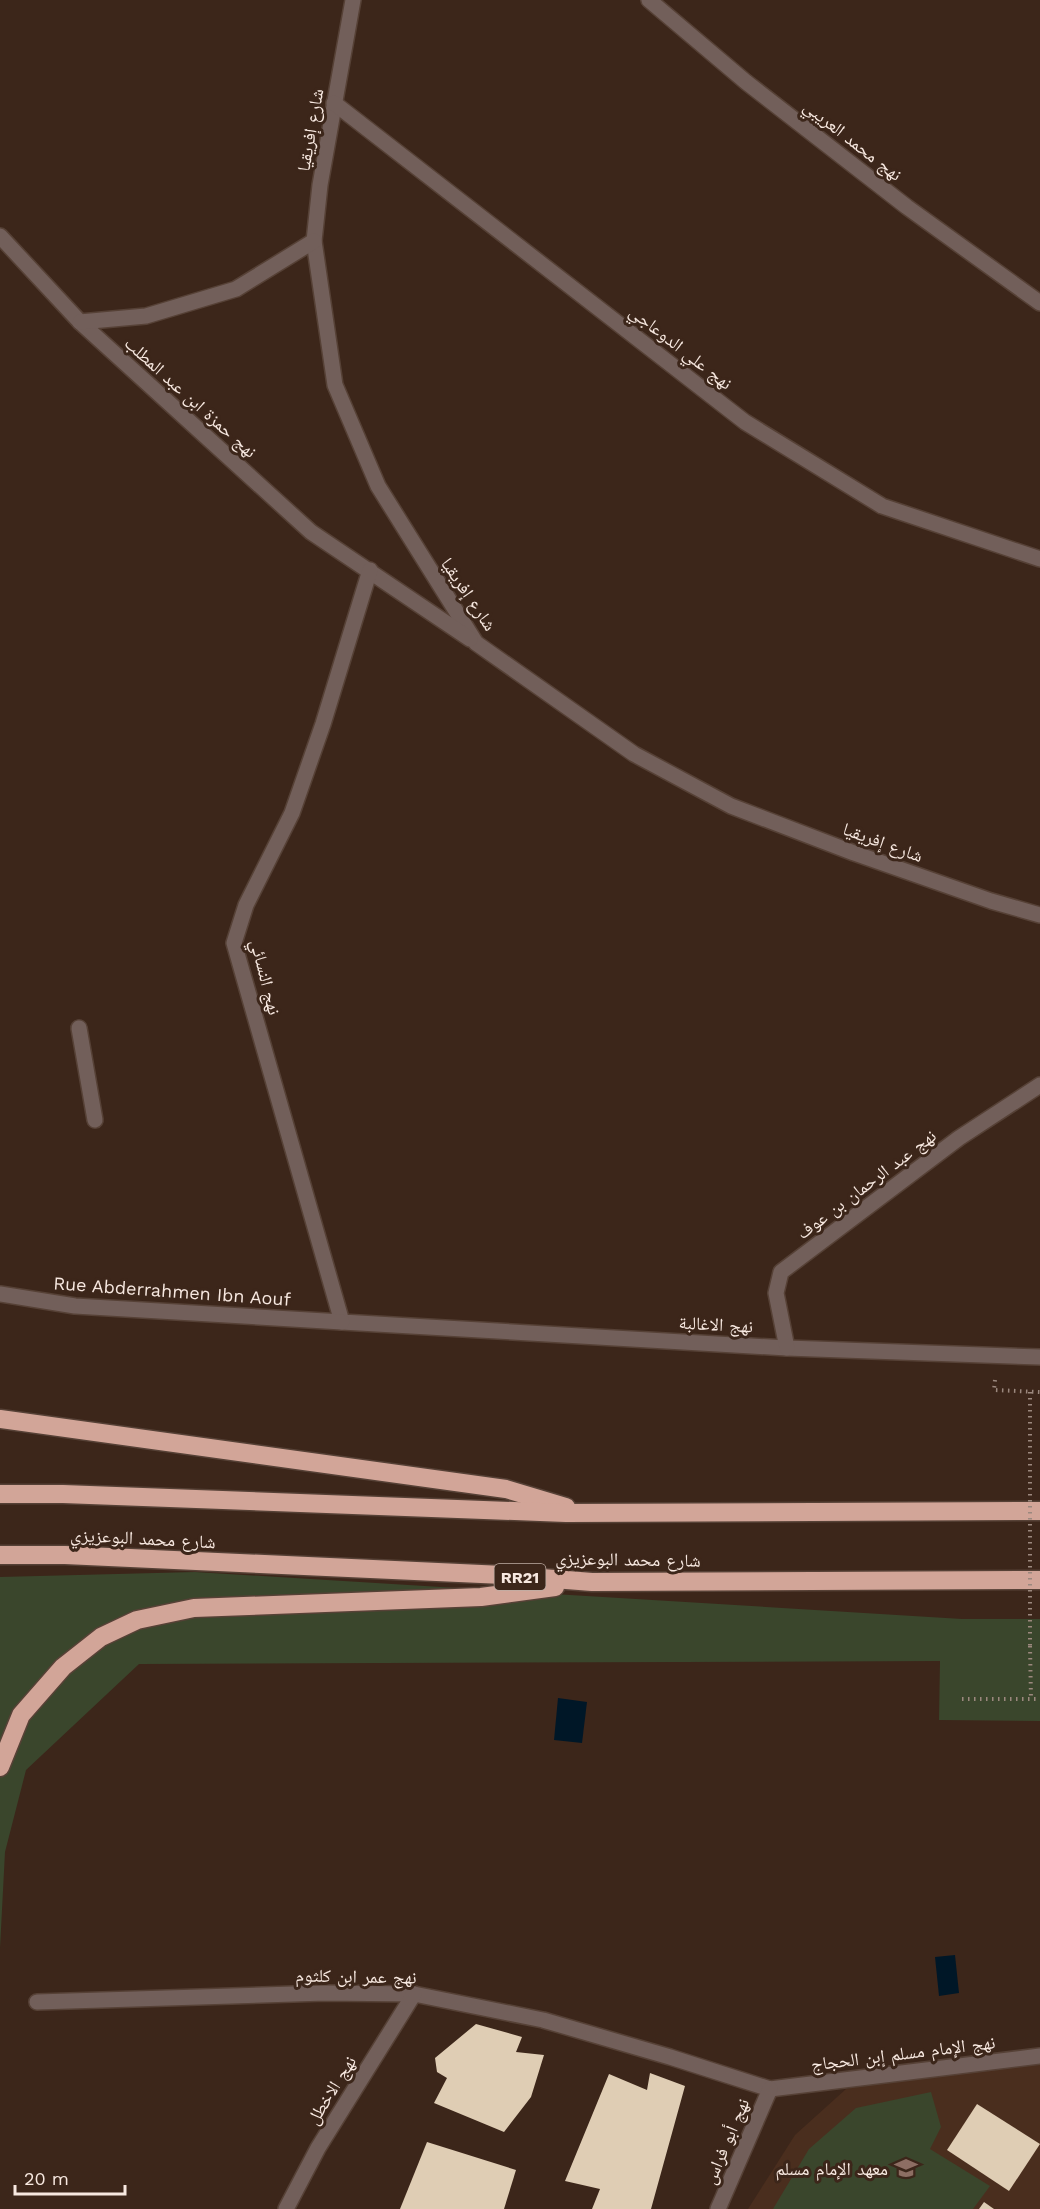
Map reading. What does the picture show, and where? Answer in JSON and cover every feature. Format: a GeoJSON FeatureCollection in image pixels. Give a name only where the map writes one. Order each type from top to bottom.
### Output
{"type":"FeatureCollection","features":[{"type":"Feature","properties":{"kind":"highway"},"geometry":{"type":"LineString","coordinates":[[0,1419],[506,1489],[588,1513]]}},
{"type":"Feature","properties":{"kind":"highway"},"geometry":{"type":"LineString","coordinates":[[0,1494],[63,1494],[588,1513],[1040,1511]]}},
{"type":"Feature","properties":{"kind":"highway","name":"شارع محمد البوعزيزي"},"geometry":{"type":"LineString","coordinates":[[0,1555],[65,1555],[479,1574],[592,1582],[1040,1580]]}},
{"type":"Feature","properties":{"kind":"highway"},"geometry":{"type":"LineString","coordinates":[[0,1767],[21,1715],[63,1667],[101,1638],[137,1620],[194,1608],[481,1597],[592,1582]]}},
{"type":"Feature","properties":{"kind":"street","name":"نهج محمد العريبي"},"geometry":{"type":"LineString","coordinates":[[649,0],[746,81],[907,207],[1040,303]]}},
{"type":"Feature","properties":{"kind":"street","name":"شارع إفريقيا"},"geometry":{"type":"LineString","coordinates":[[352,1],[320,185],[314,241],[335,385],[378,486],[476,643],[634,754],[731,806],[854,854],[1040,915]]}},
{"type":"Feature","properties":{"kind":"street","name":"نهج علي الدوعاجي"},"geometry":{"type":"LineString","coordinates":[[334,103],[745,422],[882,506],[1040,559]]}},
{"type":"Feature","properties":{"kind":"street","name":"نهج حمزة ابن عبد المطلب"},"geometry":{"type":"LineString","coordinates":[[0,236],[80,322],[311,532],[476,643]]}},
{"type":"Feature","properties":{"kind":"street"},"geometry":{"type":"LineString","coordinates":[[80,322],[146,316],[236,289],[314,241]]}},
{"type":"Feature","properties":{"kind":"street","name":"نهج النسائي"},"geometry":{"type":"LineString","coordinates":[[342,1322],[234,943],[246,904],[292,813],[323,724],[370,570]]}},
{"type":"Feature","properties":{"kind":"street"},"geometry":{"type":"LineString","coordinates":[[79,1028],[95,1120]]}},
{"type":"Feature","properties":{"kind":"street","name":"نهج عبد الرحمان بن عوف"},"geometry":{"type":"LineString","coordinates":[[788,1348],[776,1293],[781,1272],[959,1138],[1040,1085]]}},
{"type":"Feature","properties":{"kind":"street","name":"Rue Abderrahmen Ibn Aouf"},"geometry":{"type":"LineString","coordinates":[[0,1294],[75,1306],[342,1322]]}},
{"type":"Feature","properties":{"kind":"street","name":"نهج الاغالبة"},"geometry":{"type":"LineString","coordinates":[[342,1322],[788,1348],[1040,1357]]}},
{"type":"Feature","properties":{"kind":"street","name":"نهج عمر ابن كلثوم"},"geometry":{"type":"LineString","coordinates":[[37,2002],[326,1993],[414,1994],[543,2019],[670,2056],[770,2089]]}},
{"type":"Feature","properties":{"kind":"street","name":"نهج الاخطل"},"geometry":{"type":"LineString","coordinates":[[286,2209],[318,2148],[414,1994]]}},
{"type":"Feature","properties":{"kind":"street","name":"نهج اﻹمام مسلم إبن الحجاج"},"geometry":{"type":"LineString","coordinates":[[770,2089],[1040,2056]]}},
{"type":"Feature","properties":{"kind":"street","name":"نهج أبو فراس"},"geometry":{"type":"LineString","coordinates":[[718,2209],[770,2089]]}},
{"type":"Feature","properties":{"kind":"path"},"geometry":{"type":"LineString","coordinates":[[994,1390],[1040,1392]]}},
{"type":"Feature","properties":{"kind":"path"},"geometry":{"type":"LineString","coordinates":[[1030,1392],[1031,1699]]}},
{"type":"Feature","properties":{"kind":"path"},"geometry":{"type":"LineString","coordinates":[[962,1699],[1040,1699]]}},
{"type":"Feature","properties":{"kind":"shaded area","name":"معهد الإمام مسلم"},"geometry":{"type":"Polygon","coordinates":[[[1040,2063],[1040,2209],[748,2209],[795,2135],[846,2089],[929,2073],[1040,2063]]]}},
{"type":"Feature","properties":{"kind":"green space"},"geometry":{"type":"Polygon","coordinates":[[[195,1572],[962,1619],[1040,1619],[1040,1721],[939,1720],[940,1661],[139,1664],[26,1770],[5,1852],[0,1948],[0,1577],[195,1572]]]}},
{"type":"Feature","properties":{"kind":"green space"},"geometry":{"type":"Polygon","coordinates":[[[931,2092],[941,2127],[930,2149],[990,2186],[973,2209],[773,2209],[809,2149],[856,2108],[931,2092]]]}},
{"type":"Feature","properties":{"kind":"water"},"geometry":{"type":"Polygon","coordinates":[[[558,1698],[587,1702],[582,1743],[554,1740],[558,1698]]]}},
{"type":"Feature","properties":{"kind":"water"},"geometry":{"type":"Polygon","coordinates":[[[955,1955],[959,1993],[939,1996],[935,1957],[955,1955]]]}},
{"type":"Feature","properties":{"kind":"building"},"geometry":{"type":"Polygon","coordinates":[[[476,2024],[522,2037],[516,2052],[544,2055],[531,2097],[504,2132],[434,2103],[447,2078],[437,2072],[435,2058],[476,2024]]]}},
{"type":"Feature","properties":{"kind":"building"},"geometry":{"type":"Polygon","coordinates":[[[650,2073],[685,2086],[651,2209],[592,2209],[600,2189],[565,2181],[609,2074],[647,2090],[650,2073]]]}},
{"type":"Feature","properties":{"kind":"building"},"geometry":{"type":"Polygon","coordinates":[[[977,2104],[1040,2144],[1009,2191],[947,2150],[977,2104]]]}},
{"type":"Feature","properties":{"kind":"building"},"geometry":{"type":"Polygon","coordinates":[[[427,2142],[516,2170],[504,2209],[400,2209],[427,2142]]]}},
{"type":"Feature","properties":{"kind":"building"},"geometry":{"type":"Polygon","coordinates":[[[984,2202],[994,2209],[979,2209],[984,2202]]]}},
{"type":"Feature","properties":{"kind":"place","name":"معهد الإمام مسلم"},"geometry":{"type":"Point","coordinates":[906,2168]}}]}
